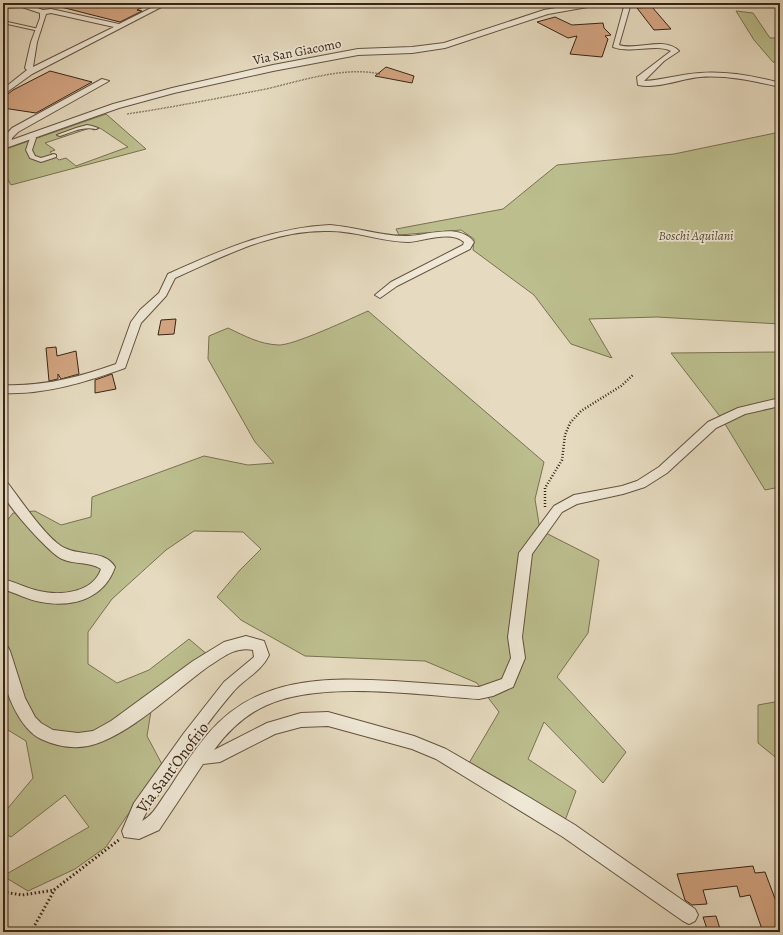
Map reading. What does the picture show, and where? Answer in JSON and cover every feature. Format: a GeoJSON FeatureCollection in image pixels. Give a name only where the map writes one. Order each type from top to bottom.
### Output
{"type":"FeatureCollection","features":[{"type":"Feature","properties":{"kind":"street"},"geometry":{"type":"LineString","coordinates":[[3,93],[20,78],[33,70],[166,3]]}},
{"type":"Feature","properties":{"kind":"street","name":"Via San Giacomo"},"geometry":{"type":"LineString","coordinates":[[6,145],[116,106],[224,79],[342,55],[445,45],[547,12],[584,4],[600,3]]}},
{"type":"Feature","properties":{"kind":"street"},"geometry":{"type":"LineString","coordinates":[[628,3],[614,46],[623,49],[669,48],[676,51],[662,60],[640,79],[641,83],[651,83],[682,77],[719,74],[743,76],[780,85]]}},
{"type":"Feature","properties":{"kind":"street"},"geometry":{"type":"LineString","coordinates":[[3,6],[23,4],[43,12],[52,11],[120,26]]}},
{"type":"Feature","properties":{"kind":"street"},"geometry":{"type":"LineString","coordinates":[[33,70],[29,68],[34,42],[39,30],[43,12]]}},
{"type":"Feature","properties":{"kind":"street"},"geometry":{"type":"LineString","coordinates":[[6,145],[8,137],[15,130],[105,81]]}},
{"type":"Feature","properties":{"kind":"street"},"geometry":{"type":"LineString","coordinates":[[31,135],[33,138],[30,150],[32,157],[41,160],[54,156]]}},
{"type":"Feature","properties":{"kind":"street"},"geometry":{"type":"LineString","coordinates":[[3,389],[13,390],[61,383],[121,366],[136,322],[163,294],[171,276],[245,243],[285,232],[328,228],[348,229],[392,238],[410,239],[461,235],[469,242],[467,247],[394,284],[380,295]]}},
{"type":"Feature","properties":{"kind":"street","name":"Via Sant'Onofrio"},"geometry":{"type":"LineString","coordinates":[[3,651],[23,708],[30,722],[47,735],[70,740],[81,740],[94,737],[107,731],[128,718],[228,646],[246,642],[258,644],[262,655],[259,661],[229,686],[189,738],[140,808],[130,831],[140,831],[153,824],[200,755],[220,732],[241,712],[271,695],[296,688],[323,684],[479,693],[493,690],[508,683],[518,658],[515,637],[526,552],[558,510],[574,500],[623,490],[641,484],[663,470],[712,425],[742,411],[780,402]]}},
{"type":"Feature","properties":{"kind":"street"},"geometry":{"type":"LineString","coordinates":[[3,485],[29,520],[55,549],[67,556],[97,560],[108,567],[106,576],[100,583],[89,592],[76,596],[59,598],[42,597],[3,584]]}},
{"type":"Feature","properties":{"kind":"street"},"geometry":{"type":"LineString","coordinates":[[200,755],[206,758],[215,757],[272,728],[301,720],[328,719],[379,732],[441,754],[480,777],[569,831],[689,915]]}},
{"type":"Feature","properties":{"kind":"lane"},"geometry":{"type":"LineString","coordinates":[[3,22],[39,30]]}},
{"type":"Feature","properties":{"kind":"lane"},"geometry":{"type":"LineString","coordinates":[[66,123],[75,130]]}},
{"type":"Feature","properties":{"kind":"lane"},"geometry":{"type":"LineString","coordinates":[[59,135],[91,126],[96,128]]}},
{"type":"Feature","properties":{"kind":"path"},"geometry":{"type":"LineString","coordinates":[[116,106],[120,112],[130,114],[186,105],[317,78],[359,72],[380,74]]}},
{"type":"Feature","properties":{"kind":"path"},"geometry":{"type":"LineString","coordinates":[[547,523],[543,492],[549,478],[559,466],[563,457],[564,436],[569,423],[587,405],[628,382],[633,375]]}},
{"type":"Feature","properties":{"kind":"path"},"geometry":{"type":"LineString","coordinates":[[3,892],[11,895],[28,896],[55,889],[97,859],[130,831]]}},
{"type":"Feature","properties":{"kind":"path"},"geometry":{"type":"LineString","coordinates":[[31,932],[55,889]]}},
{"type":"Feature","properties":{"kind":"green space"},"geometry":{"type":"Polygon","coordinates":[[[736,11],[753,13],[770,38],[780,38],[780,63],[773,62],[754,40],[736,11]]]}},
{"type":"Feature","properties":{"kind":"green space"},"geometry":{"type":"Polygon","coordinates":[[[106,114],[146,149],[11,185],[3,171],[3,150],[106,114]],[[90,128],[45,143],[55,150],[50,152],[59,160],[66,158],[76,166],[128,147],[100,128],[94,130],[90,128]]]}},
{"type":"Feature","properties":{"kind":"green space","name":"Boschi Aquilani"},"geometry":{"type":"Polygon","coordinates":[[[780,132],[780,324],[657,317],[589,319],[612,358],[571,344],[534,295],[473,250],[474,239],[461,230],[399,235],[396,229],[503,209],[557,165],[674,154],[780,132]]]}},
{"type":"Feature","properties":{"kind":"green space"},"geometry":{"type":"Polygon","coordinates":[[[368,311],[544,462],[535,499],[540,530],[599,560],[588,633],[557,677],[626,752],[603,783],[544,722],[528,759],[576,791],[563,826],[469,763],[499,712],[477,683],[425,661],[305,656],[241,620],[217,597],[240,570],[261,549],[243,532],[194,531],[166,550],[112,599],[88,632],[88,664],[117,683],[149,670],[189,639],[209,656],[152,705],[147,736],[164,768],[126,817],[106,847],[75,869],[28,891],[3,876],[89,827],[65,795],[11,837],[3,833],[3,814],[33,778],[26,741],[3,727],[3,526],[13,513],[35,511],[61,525],[91,517],[92,497],[204,456],[248,465],[274,463],[255,442],[208,359],[209,336],[228,328],[265,343],[278,345],[286,344],[323,331],[368,311]]]}},
{"type":"Feature","properties":{"kind":"green space"},"geometry":{"type":"Polygon","coordinates":[[[780,352],[780,487],[765,490],[722,419],[671,353],[780,352]]]}},
{"type":"Feature","properties":{"kind":"green space"},"geometry":{"type":"Polygon","coordinates":[[[780,701],[780,761],[758,743],[758,705],[780,701]]]}},
{"type":"Feature","properties":{"kind":"building"},"geometry":{"type":"Polygon","coordinates":[[[57,3],[151,3],[137,10],[142,11],[120,22],[57,6],[57,3]]]}},
{"type":"Feature","properties":{"kind":"building"},"geometry":{"type":"Polygon","coordinates":[[[652,7],[671,29],[654,30],[637,8],[652,7]]]}},
{"type":"Feature","properties":{"kind":"building"},"geometry":{"type":"Polygon","coordinates":[[[555,17],[572,25],[603,23],[604,28],[611,35],[605,36],[608,39],[602,57],[570,54],[577,36],[568,38],[537,22],[555,17]]]}},
{"type":"Feature","properties":{"kind":"building"},"geometry":{"type":"Polygon","coordinates":[[[386,67],[414,76],[412,83],[375,76],[386,67]]]}},
{"type":"Feature","properties":{"kind":"building"},"geometry":{"type":"Polygon","coordinates":[[[50,71],[92,82],[36,113],[3,108],[3,98],[13,90],[50,71]]]}},
{"type":"Feature","properties":{"kind":"building"},"geometry":{"type":"Polygon","coordinates":[[[176,319],[174,334],[158,335],[161,320],[176,319]]]}},
{"type":"Feature","properties":{"kind":"building"},"geometry":{"type":"Polygon","coordinates":[[[56,347],[57,356],[76,351],[79,374],[61,379],[58,374],[58,379],[49,381],[46,348],[56,347]]]}},
{"type":"Feature","properties":{"kind":"building"},"geometry":{"type":"Polygon","coordinates":[[[112,374],[116,389],[95,393],[95,380],[112,374]]]}},
{"type":"Feature","properties":{"kind":"building"},"geometry":{"type":"Polygon","coordinates":[[[753,866],[755,873],[765,872],[780,912],[780,932],[763,932],[750,895],[740,897],[737,886],[703,890],[707,904],[692,905],[685,900],[677,874],[753,866]]]}},
{"type":"Feature","properties":{"kind":"building"},"geometry":{"type":"Polygon","coordinates":[[[716,916],[721,932],[708,932],[703,917],[716,916]]]}}]}
